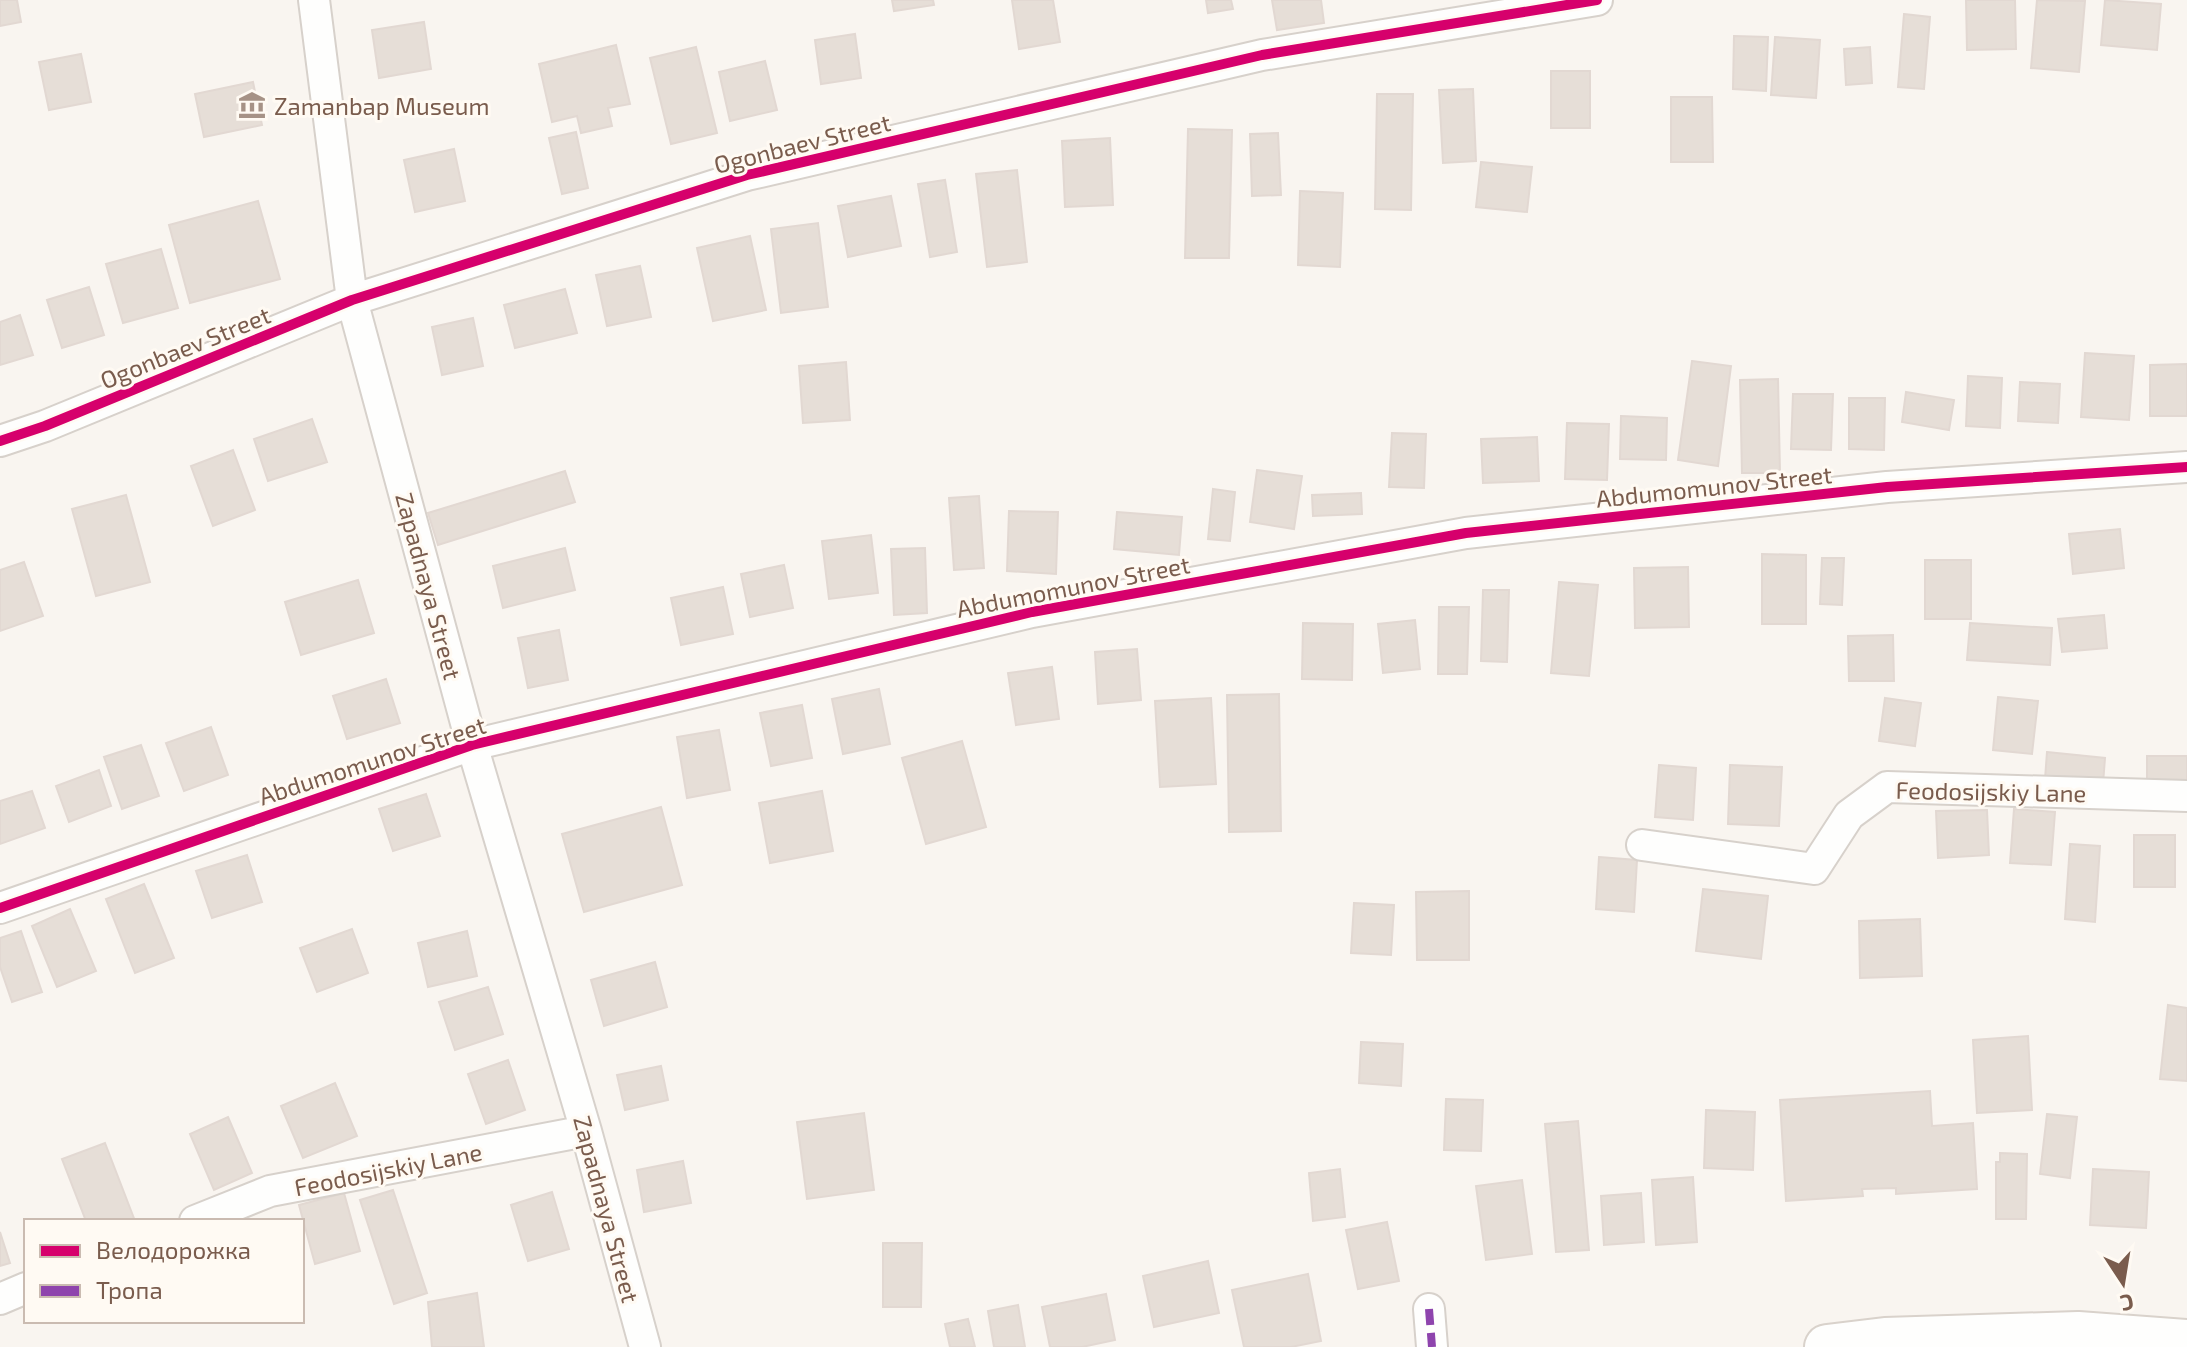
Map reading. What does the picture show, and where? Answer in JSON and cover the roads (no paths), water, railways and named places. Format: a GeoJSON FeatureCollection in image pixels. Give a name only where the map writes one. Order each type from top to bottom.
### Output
{"type":"FeatureCollection","features":[{"type":"Feature","properties":{"kind":"main road"},"geometry":{"type":"LineString","coordinates":[[1827,1347],[1885,1340],[2078,1334],[2187,1342]]}},
{"type":"Feature","properties":{"kind":"street","name":"Zapadnaya Street"},"geometry":{"type":"LineString","coordinates":[[314,0],[352,300],[472,745],[586,1131],[645,1347]]}},
{"type":"Feature","properties":{"kind":"street","name":"Ogonbaev Street"},"geometry":{"type":"LineString","coordinates":[[0,441],[45,426],[352,300],[747,175],[1262,55],[1597,0]]}},
{"type":"Feature","properties":{"kind":"street","name":"Abdumomunov Street"},"geometry":{"type":"LineString","coordinates":[[0,908],[472,745],[1032,612],[1466,533],[1887,487],[2187,467]]}},
{"type":"Feature","properties":{"kind":"street","name":"Feodosijskiy Lane"},"geometry":{"type":"LineString","coordinates":[[1642,845],[1814,869],[1849,815],[1887,787],[2187,796]]}},
{"type":"Feature","properties":{"kind":"street","name":"Feodosijskiy Lane"},"geometry":{"type":"LineString","coordinates":[[200,1219],[270,1191],[586,1131]]}},
{"type":"Feature","properties":{"kind":"street"},"geometry":{"type":"LineString","coordinates":[[0,1299],[24,1289]]}},
{"type":"Feature","properties":{"kind":"street"},"geometry":{"type":"LineString","coordinates":[[1429,1309],[1432,1347]]}},
{"type":"Feature","properties":{"kind":"place","name":"Zamanbap Museum"},"geometry":{"type":"Point","coordinates":[252,105]}}]}
